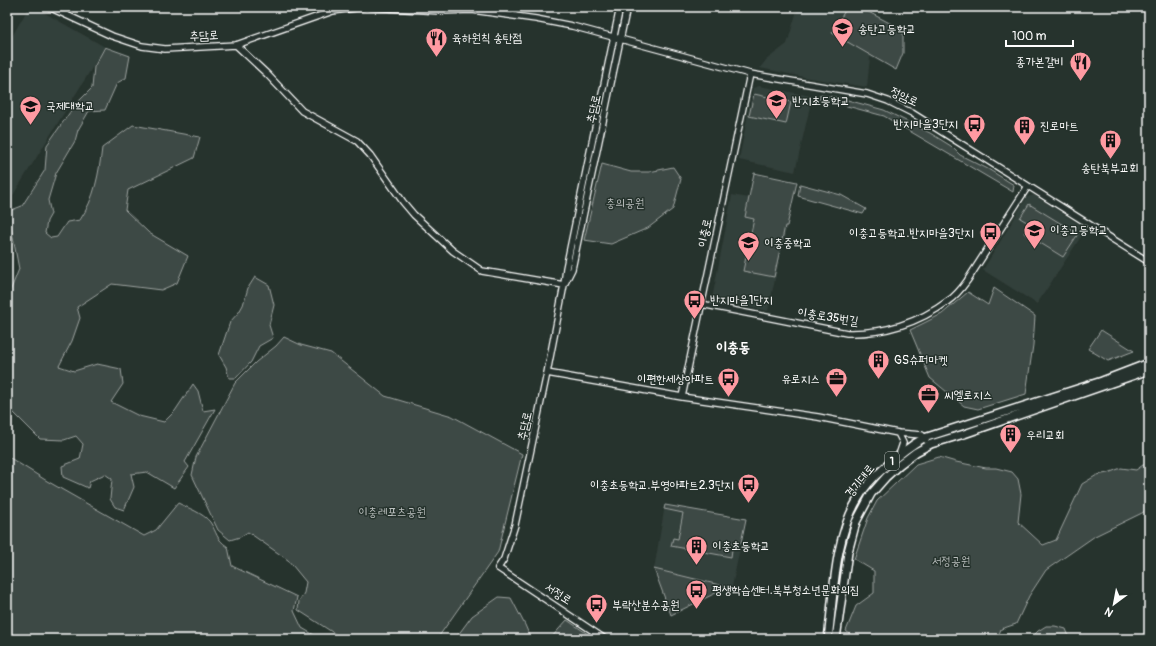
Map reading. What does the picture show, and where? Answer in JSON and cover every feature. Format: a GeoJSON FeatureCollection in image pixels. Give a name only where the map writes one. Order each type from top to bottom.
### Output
{"type":"FeatureCollection","features":[{"type":"Feature","properties":{"kind":"main road","name":"경기대로"},"geometry":{"type":"LineString","coordinates":[[1075,393],[1085,382],[1149,359]]}},
{"type":"Feature","properties":{"kind":"main road","name":"경기대로"},"geometry":{"type":"LineString","coordinates":[[836,639],[851,536],[871,494],[886,477],[916,452],[931,444],[964,434],[1075,393],[1149,363]]}},
{"type":"Feature","properties":{"kind":"main road","name":"경기대로"},"geometry":{"type":"LineString","coordinates":[[828,639],[839,553],[842,536],[848,517],[859,496],[879,473],[899,455],[914,443],[924,438],[1149,370]]}},
{"type":"Feature","properties":{"kind":"main road","name":"경기대로"},"geometry":{"type":"LineString","coordinates":[[1075,393],[1092,394],[1111,389],[1149,374]]}},
{"type":"Feature","properties":{"kind":"street","name":"추담로"},"geometry":{"type":"LineString","coordinates":[[49,7],[112,36],[142,46],[165,49],[236,45],[333,11],[362,7]]}},
{"type":"Feature","properties":{"kind":"street"},"geometry":{"type":"LineString","coordinates":[[370,7],[440,11],[472,10],[536,19],[617,38]]}},
{"type":"Feature","properties":{"kind":"street","name":"추담로"},"geometry":{"type":"LineString","coordinates":[[617,38],[620,7]]}},
{"type":"Feature","properties":{"kind":"street","name":"추담로"},"geometry":{"type":"LineString","coordinates":[[498,568],[504,559],[515,525],[547,373],[566,268],[617,38],[627,7]]}},
{"type":"Feature","properties":{"kind":"street","name":"정암로"},"geometry":{"type":"LineString","coordinates":[[617,38],[750,74],[867,94],[888,101],[918,116],[1149,262]]}},
{"type":"Feature","properties":{"kind":"street"},"geometry":{"type":"LineString","coordinates":[[236,45],[267,74],[302,111],[357,141],[370,155],[402,202],[453,251],[482,270],[564,285]]}},
{"type":"Feature","properties":{"kind":"street","name":"이충로"},"geometry":{"type":"LineString","coordinates":[[682,397],[750,74]]}},
{"type":"Feature","properties":{"kind":"street","name":"이충로35번길"},"geometry":{"type":"LineString","coordinates":[[701,304],[846,333],[866,334],[886,330],[907,323],[930,313],[949,301],[959,291],[1028,186]]}},
{"type":"Feature","properties":{"kind":"street"},"geometry":{"type":"LineString","coordinates":[[547,373],[682,397],[818,417],[898,433],[922,436],[931,444]]}},
{"type":"Feature","properties":{"kind":"street"},"geometry":{"type":"LineString","coordinates":[[898,433],[903,443],[899,455]]}},
{"type":"Feature","properties":{"kind":"street","name":"서정로"},"geometry":{"type":"LineString","coordinates":[[498,568],[605,639]]}},
{"type":"Feature","properties":{"kind":"shaded area","name":"국제대학교"},"geometry":{"type":"Polygon","coordinates":[[[29,7],[34,7],[105,47],[7,205],[7,45],[29,7]]]}},
{"type":"Feature","properties":{"kind":"shaded area","name":"송탄고등학교"},"geometry":{"type":"Polygon","coordinates":[[[798,7],[859,7],[903,30],[903,53],[896,70],[870,57],[867,87],[809,78],[760,68],[766,60],[787,44],[798,7]]]}},
{"type":"Feature","properties":{"kind":"shaded area","name":"반지초등학교"},"geometry":{"type":"Polygon","coordinates":[[[759,86],[811,96],[811,102],[795,172],[739,160],[753,88],[759,86]]]}},
{"type":"Feature","properties":{"kind":"shaded area","name":"이충중학교"},"geometry":{"type":"Polygon","coordinates":[[[732,195],[749,198],[745,217],[787,226],[768,311],[712,299],[732,195]]]}},
{"type":"Feature","properties":{"kind":"shaded area","name":"이충고등학교"},"geometry":{"type":"Polygon","coordinates":[[[1034,195],[1086,229],[1037,304],[983,270],[1027,197],[1034,195]]]}},
{"type":"Feature","properties":{"kind":"shaded area"},"geometry":{"type":"Polygon","coordinates":[[[7,233],[11,246],[12,270],[7,280],[7,233]]]}},
{"type":"Feature","properties":{"kind":"shaded area"},"geometry":{"type":"Polygon","coordinates":[[[665,505],[746,519],[732,587],[654,569],[665,505]]]}},
{"type":"Feature","properties":{"kind":"green space"},"geometry":{"type":"Polygon","coordinates":[[[847,7],[859,7],[903,30],[903,53],[896,70],[832,33],[847,7]]]}},
{"type":"Feature","properties":{"kind":"green space"},"geometry":{"type":"Polygon","coordinates":[[[105,47],[130,56],[126,78],[117,83],[105,110],[89,111],[78,130],[75,141],[56,173],[48,200],[51,214],[47,221],[45,233],[51,238],[57,237],[67,222],[80,220],[93,194],[98,176],[102,148],[133,125],[200,137],[194,158],[128,190],[125,210],[149,233],[188,256],[177,283],[161,290],[112,284],[77,307],[80,318],[72,341],[59,366],[74,371],[97,364],[121,369],[123,384],[111,402],[139,416],[164,422],[175,411],[193,384],[198,391],[203,411],[215,409],[185,462],[189,467],[174,488],[147,472],[131,474],[134,487],[124,510],[115,507],[110,499],[112,479],[105,474],[90,481],[88,488],[63,477],[62,466],[80,459],[83,444],[76,436],[64,440],[40,439],[7,406],[7,299],[19,269],[9,211],[22,206],[45,170],[47,145],[75,105],[92,88],[94,67],[105,47]]]}},
{"type":"Feature","properties":{"kind":"green space"},"geometry":{"type":"Polygon","coordinates":[[[754,94],[791,102],[786,124],[749,116],[754,94]]]}},
{"type":"Feature","properties":{"kind":"green space"},"geometry":{"type":"Polygon","coordinates":[[[820,95],[840,98],[884,110],[930,133],[951,146],[960,155],[988,169],[1014,185],[1013,192],[884,116],[836,103],[819,101],[820,95]]]}},
{"type":"Feature","properties":{"kind":"green space","name":"충의공원"},"geometry":{"type":"Polygon","coordinates":[[[602,164],[631,172],[649,172],[673,167],[681,179],[673,209],[648,228],[611,244],[584,240],[602,164]]]}},
{"type":"Feature","properties":{"kind":"green space"},"geometry":{"type":"Polygon","coordinates":[[[754,173],[797,182],[787,226],[785,226],[774,277],[743,271],[754,219],[745,217],[754,173]]]}},
{"type":"Feature","properties":{"kind":"green space"},"geometry":{"type":"Polygon","coordinates":[[[800,184],[841,195],[866,209],[863,214],[798,196],[800,184]]]}},
{"type":"Feature","properties":{"kind":"green space"},"geometry":{"type":"Polygon","coordinates":[[[1029,204],[1078,234],[1063,257],[1024,233],[1030,224],[1020,218],[1029,204]]]}},
{"type":"Feature","properties":{"kind":"green space"},"geometry":{"type":"Polygon","coordinates":[[[255,277],[269,285],[274,305],[269,325],[273,338],[259,346],[251,362],[236,378],[229,378],[226,367],[219,355],[230,322],[243,305],[248,288],[255,277]]]}},
{"type":"Feature","properties":{"kind":"green space"},"geometry":{"type":"Polygon","coordinates":[[[994,288],[1035,316],[1033,345],[1026,394],[978,409],[964,406],[930,378],[910,330],[942,314],[968,292],[988,305],[994,288]]]}},
{"type":"Feature","properties":{"kind":"green space"},"geometry":{"type":"Polygon","coordinates":[[[1101,330],[1134,351],[1108,361],[1088,349],[1101,330]]]}},
{"type":"Feature","properties":{"kind":"green space","name":"이충레포츠공원"},"geometry":{"type":"Polygon","coordinates":[[[284,337],[301,345],[331,353],[385,396],[452,416],[522,454],[498,552],[437,639],[343,639],[298,610],[299,601],[304,593],[306,582],[288,560],[248,532],[240,537],[230,540],[218,530],[192,475],[196,457],[235,383],[284,337]]]}},
{"type":"Feature","properties":{"kind":"green space"},"geometry":{"type":"Polygon","coordinates":[[[7,456],[47,481],[144,536],[156,530],[178,503],[199,513],[210,522],[219,538],[228,547],[232,566],[297,597],[294,611],[302,628],[321,639],[7,639],[7,456]]]}},
{"type":"Feature","properties":{"kind":"green space","name":"서정공원"},"geometry":{"type":"Polygon","coordinates":[[[939,457],[956,462],[1012,472],[1018,479],[1021,494],[1018,522],[1043,545],[1056,540],[1082,484],[1097,475],[1121,468],[1136,470],[1143,465],[1149,464],[1149,508],[1142,513],[1095,536],[1046,570],[1029,596],[1016,624],[1001,629],[997,639],[856,639],[846,631],[856,606],[874,593],[874,571],[854,559],[868,518],[877,501],[916,464],[939,457]]]}},
{"type":"Feature","properties":{"kind":"green space"},"geometry":{"type":"Polygon","coordinates":[[[665,505],[746,519],[741,543],[733,542],[731,557],[671,546],[673,538],[678,539],[683,513],[664,509],[665,505]]]}},
{"type":"Feature","properties":{"kind":"green space"},"geometry":{"type":"Polygon","coordinates":[[[654,569],[728,587],[671,615],[654,569]]]}},
{"type":"Feature","properties":{"kind":"green space"},"geometry":{"type":"Polygon","coordinates":[[[499,597],[511,598],[531,639],[455,639],[472,616],[499,597]]]}},
{"type":"Feature","properties":{"kind":"green space"},"geometry":{"type":"Polygon","coordinates":[[[567,620],[595,639],[550,639],[567,620]]]}},
{"type":"Feature","properties":{"kind":"green space"},"geometry":{"type":"Polygon","coordinates":[[[1046,626],[1055,626],[1066,629],[1070,639],[1030,639],[1046,626]]]}},
{"type":"Feature","properties":{"kind":"place","name":"송탄고등학교"},"geometry":{"type":"Point","coordinates":[842,48]}},
{"type":"Feature","properties":{"kind":"place","name":"육하원칙 송탄점"},"geometry":{"type":"Point","coordinates":[436,58]}},
{"type":"Feature","properties":{"kind":"place","name":"종가본갈비"},"geometry":{"type":"Point","coordinates":[1080,82]}},
{"type":"Feature","properties":{"kind":"place","name":"반지초등학교"},"geometry":{"type":"Point","coordinates":[777,120]}},
{"type":"Feature","properties":{"kind":"place","name":"국제대학교"},"geometry":{"type":"Point","coordinates":[31,126]}},
{"type":"Feature","properties":{"kind":"place","name":"반지마을3단지"},"geometry":{"type":"Point","coordinates":[974,144]}},
{"type":"Feature","properties":{"kind":"place","name":"진로마트"},"geometry":{"type":"Point","coordinates":[1025,146]}},
{"type":"Feature","properties":{"kind":"place","name":"송탄북부교회"},"geometry":{"type":"Point","coordinates":[1110,160]}},
{"type":"Feature","properties":{"kind":"place","name":"이충고등학교"},"geometry":{"type":"Point","coordinates":[1034,250]}},
{"type":"Feature","properties":{"kind":"place","name":"이충고등학교.반지마을3단지"},"geometry":{"type":"Point","coordinates":[990,252]}},
{"type":"Feature","properties":{"kind":"place","name":"이충중학교"},"geometry":{"type":"Point","coordinates":[749,262]}},
{"type":"Feature","properties":{"kind":"place","name":"반지마을1단지"},"geometry":{"type":"Point","coordinates":[694,320]}},
{"type":"Feature","properties":{"kind":"place","name":"GS슈퍼마켓"},"geometry":{"type":"Point","coordinates":[878,380]}},
{"type":"Feature","properties":{"kind":"place","name":"이편한세상아파트"},"geometry":{"type":"Point","coordinates":[729,398]}},
{"type":"Feature","properties":{"kind":"place","name":"유로지스"},"geometry":{"type":"Point","coordinates":[836,398]}},
{"type":"Feature","properties":{"kind":"place","name":"씨엘로지스"},"geometry":{"type":"Point","coordinates":[929,414]}},
{"type":"Feature","properties":{"kind":"place","name":"우리교회"},"geometry":{"type":"Point","coordinates":[1010,454]}},
{"type":"Feature","properties":{"kind":"place","name":"이충초등학교.부영아파트2.3단지"},"geometry":{"type":"Point","coordinates":[749,504]}},
{"type":"Feature","properties":{"kind":"place","name":"이충초등학교"},"geometry":{"type":"Point","coordinates":[697,566]}},
{"type":"Feature","properties":{"kind":"place","name":"평생학습센터.북부청소년문화의집"},"geometry":{"type":"Point","coordinates":[696,610]}},
{"type":"Feature","properties":{"kind":"place","name":"부락산분수공원"},"geometry":{"type":"Point","coordinates":[596,624]}},
{"type":"Feature","properties":{"kind":"district","name":"이충동"},"geometry":{"type":"Point","coordinates":[733,347]}}]}
